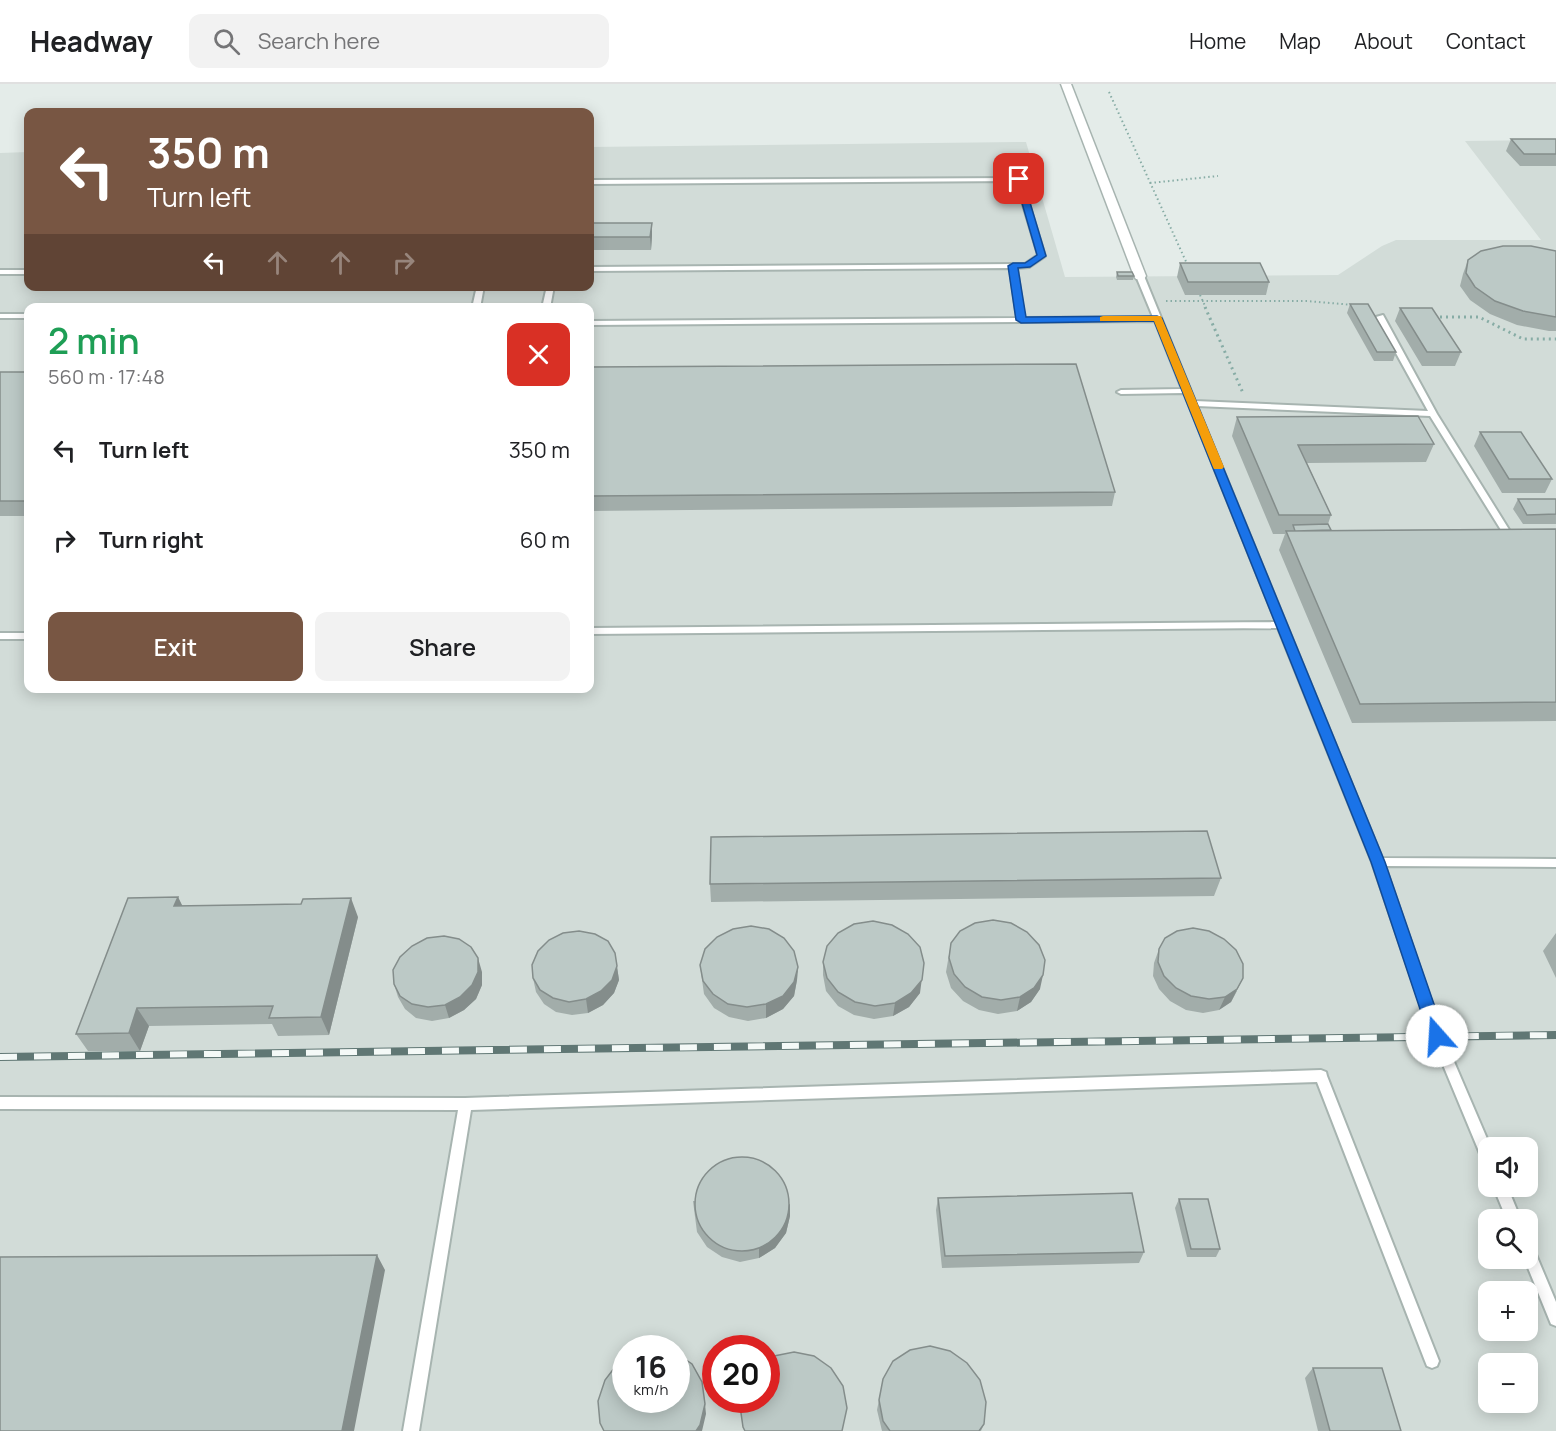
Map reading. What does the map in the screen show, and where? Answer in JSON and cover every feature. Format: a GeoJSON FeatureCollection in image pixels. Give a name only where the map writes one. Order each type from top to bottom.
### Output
{"type":"FeatureCollection","features":[{"type":"Feature","properties":{"kind":"street"},"geometry":{"type":"LineString","coordinates":[[1066,84],[1140,276]]}},
{"type":"Feature","properties":{"kind":"lane"},"geometry":{"type":"LineString","coordinates":[[594,182],[1019,179],[1042,256],[1027,266],[594,269]]}},
{"type":"Feature","properties":{"kind":"lane"},"geometry":{"type":"LineString","coordinates":[[1013,266],[1021,320]]}},
{"type":"Feature","properties":{"kind":"lane"},"geometry":{"type":"LineString","coordinates":[[0,272],[24,272]]}},
{"type":"Feature","properties":{"kind":"lane"},"geometry":{"type":"LineString","coordinates":[[1140,276],[1378,862],[1437,1036],[1480,1137]]}},
{"type":"Feature","properties":{"kind":"lane"},"geometry":{"type":"LineString","coordinates":[[0,316],[24,316]]}},
{"type":"Feature","properties":{"kind":"lane"},"geometry":{"type":"LineString","coordinates":[[1380,317],[1432,414],[1509,536]]}},
{"type":"Feature","properties":{"kind":"lane"},"geometry":{"type":"LineString","coordinates":[[594,323],[1157,318]]}},
{"type":"Feature","properties":{"kind":"lane"},"geometry":{"type":"LineString","coordinates":[[1121,392],[1187,391]]}},
{"type":"Feature","properties":{"kind":"lane"},"geometry":{"type":"LineString","coordinates":[[1192,403],[1432,414]]}},
{"type":"Feature","properties":{"kind":"lane"},"geometry":{"type":"LineString","coordinates":[[1498,537],[1521,536]]}},
{"type":"Feature","properties":{"kind":"lane"},"geometry":{"type":"LineString","coordinates":[[594,631],[1283,625]]}},
{"type":"Feature","properties":{"kind":"lane"},"geometry":{"type":"LineString","coordinates":[[0,636],[24,636]]}},
{"type":"Feature","properties":{"kind":"lane"},"geometry":{"type":"LineString","coordinates":[[1378,862],[1556,863]]}},
{"type":"Feature","properties":{"kind":"lane"},"geometry":{"type":"LineString","coordinates":[[0,1103],[465,1104],[1320,1076],[1432,1361]]}},
{"type":"Feature","properties":{"kind":"lane"},"geometry":{"type":"LineString","coordinates":[[411,1431],[465,1104]]}},
{"type":"Feature","properties":{"kind":"lane"},"geometry":{"type":"LineString","coordinates":[[1535,1269],[1556,1319]]}},
{"type":"Feature","properties":{"kind":"path"},"geometry":{"type":"LineString","coordinates":[[1109,92],[1190,271]]}},
{"type":"Feature","properties":{"kind":"path"},"geometry":{"type":"LineString","coordinates":[[1150,183],[1218,176]]}},
{"type":"Feature","properties":{"kind":"path"},"geometry":{"type":"LineString","coordinates":[[1200,295],[1248,405]]}},
{"type":"Feature","properties":{"kind":"path"},"geometry":{"type":"LineString","coordinates":[[1150,302],[1307,301],[1354,306]]}},
{"type":"Feature","properties":{"kind":"path"},"geometry":{"type":"LineString","coordinates":[[1424,317],[1479,317],[1523,339],[1556,339]]}},
{"type":"Feature","properties":{"kind":"shaded area"},"geometry":{"type":"Polygon","coordinates":[[[1556,140],[1556,1431],[0,1431],[0,153],[24,152],[24,291],[594,291],[594,147],[1026,142],[1065,277],[1338,275],[1382,246],[1396,240],[1541,240],[1465,141],[1556,140]]]}},
{"type":"Feature","properties":{"kind":"building"},"geometry":{"type":"Polygon","coordinates":[[[1511,139],[1556,139],[1556,154],[1524,154],[1511,139]]]}},
{"type":"Feature","properties":{"kind":"building"},"geometry":{"type":"Polygon","coordinates":[[[594,223],[652,223],[650,237],[594,237],[594,223]]]}},
{"type":"Feature","properties":{"kind":"building"},"geometry":{"type":"Polygon","coordinates":[[[1503,246],[1531,246],[1556,251],[1556,317],[1523,311],[1495,301],[1475,287],[1466,273],[1468,260],[1481,251],[1503,246]]]}},
{"type":"Feature","properties":{"kind":"building"},"geometry":{"type":"Polygon","coordinates":[[[1180,263],[1260,263],[1269,282],[1188,282],[1180,263]]]}},
{"type":"Feature","properties":{"kind":"building"},"geometry":{"type":"Polygon","coordinates":[[[1117,272],[1132,272],[1134,276],[1118,276],[1117,272]]]}},
{"type":"Feature","properties":{"kind":"building"},"geometry":{"type":"Polygon","coordinates":[[[1350,304],[1368,304],[1396,352],[1377,352],[1350,304]]]}},
{"type":"Feature","properties":{"kind":"building"},"geometry":{"type":"Polygon","coordinates":[[[1400,308],[1432,308],[1461,352],[1427,352],[1400,308]]]}},
{"type":"Feature","properties":{"kind":"building"},"geometry":{"type":"Polygon","coordinates":[[[1076,364],[1115,492],[594,496],[594,367],[1076,364]]]}},
{"type":"Feature","properties":{"kind":"building"},"geometry":{"type":"Polygon","coordinates":[[[0,372],[24,372],[24,501],[0,501],[0,372]]]}},
{"type":"Feature","properties":{"kind":"building"},"geometry":{"type":"Polygon","coordinates":[[[1418,416],[1434,444],[1298,445],[1331,515],[1279,515],[1237,417],[1418,416]]]}},
{"type":"Feature","properties":{"kind":"building"},"geometry":{"type":"Polygon","coordinates":[[[1480,432],[1521,432],[1552,479],[1509,479],[1480,432]]]}},
{"type":"Feature","properties":{"kind":"building"},"geometry":{"type":"Polygon","coordinates":[[[1518,499],[1556,499],[1556,514],[1527,515],[1518,499]]]}},
{"type":"Feature","properties":{"kind":"building"},"geometry":{"type":"Polygon","coordinates":[[[1328,524],[1331,530],[1295,531],[1293,525],[1328,524]]]}},
{"type":"Feature","properties":{"kind":"building"},"geometry":{"type":"Polygon","coordinates":[[[1556,529],[1556,702],[1360,704],[1286,531],[1556,529]]]}},
{"type":"Feature","properties":{"kind":"building"},"geometry":{"type":"Polygon","coordinates":[[[1207,831],[1221,878],[710,884],[711,837],[1207,831]]]}},
{"type":"Feature","properties":{"kind":"building"},"geometry":{"type":"Polygon","coordinates":[[[178,897],[174,906],[301,904],[303,899],[351,898],[321,1017],[269,1018],[273,1006],[137,1008],[129,1033],[76,1034],[128,898],[178,897]]]}},
{"type":"Feature","properties":{"kind":"building"},"geometry":{"type":"Polygon","coordinates":[[[993,920],[1011,923],[1027,932],[1039,945],[1045,960],[1043,975],[1034,988],[1020,997],[1001,1000],[982,997],[965,987],[954,974],[949,958],[951,943],[960,931],[975,923],[993,920]]]}},
{"type":"Feature","properties":{"kind":"building"},"geometry":{"type":"Polygon","coordinates":[[[873,921],[892,925],[908,934],[920,947],[924,963],[922,980],[911,993],[895,1003],[875,1006],[855,1002],[838,992],[827,978],[823,962],[827,946],[838,933],[854,924],[873,921]]]}},
{"type":"Feature","properties":{"kind":"building"},"geometry":{"type":"Polygon","coordinates":[[[751,926],[769,929],[784,938],[794,951],[798,967],[794,982],[783,996],[766,1004],[747,1007],[728,1004],[713,994],[703,981],[700,965],[705,949],[717,937],[733,929],[751,926]]]}},
{"type":"Feature","properties":{"kind":"building"},"geometry":{"type":"Polygon","coordinates":[[[1193,928],[1209,931],[1224,939],[1236,950],[1243,964],[1243,978],[1237,989],[1225,997],[1209,999],[1191,996],[1176,988],[1164,976],[1158,962],[1159,949],[1165,938],[1177,931],[1193,928]]]}},
{"type":"Feature","properties":{"kind":"building"},"geometry":{"type":"Polygon","coordinates":[[[579,931],[595,934],[608,941],[615,953],[617,966],[612,980],[601,991],[586,999],[569,1002],[553,998],[540,990],[533,978],[532,965],[538,951],[549,940],[563,933],[579,931]]]}},
{"type":"Feature","properties":{"kind":"building"},"geometry":{"type":"Polygon","coordinates":[[[444,936],[459,939],[471,947],[478,958],[478,972],[472,985],[460,997],[445,1005],[428,1007],[412,1004],[400,996],[394,984],[393,970],[400,957],[412,946],[427,938],[444,936]]]}},
{"type":"Feature","properties":{"kind":"building"},"geometry":{"type":"Polygon","coordinates":[[[742,1157],[760,1161],[775,1171],[785,1186],[789,1204],[785,1222],[775,1237],[760,1247],[742,1251],[724,1247],[709,1237],[699,1222],[695,1204],[699,1186],[709,1171],[724,1161],[742,1157]]]}},
{"type":"Feature","properties":{"kind":"building"},"geometry":{"type":"Polygon","coordinates":[[[1132,1193],[1144,1252],[945,1256],[938,1198],[1132,1193]]]}},
{"type":"Feature","properties":{"kind":"building"},"geometry":{"type":"Polygon","coordinates":[[[1179,1199],[1208,1199],[1220,1249],[1191,1249],[1179,1199]]]}},
{"type":"Feature","properties":{"kind":"building"},"geometry":{"type":"Polygon","coordinates":[[[377,1255],[342,1431],[0,1431],[0,1257],[377,1255]]]}},
{"type":"Feature","properties":{"kind":"building"},"geometry":{"type":"Polygon","coordinates":[[[930,1346],[950,1351],[967,1363],[980,1380],[986,1402],[984,1424],[979,1431],[890,1431],[883,1421],[879,1400],[883,1379],[893,1361],[910,1350],[930,1346]]]}},
{"type":"Feature","properties":{"kind":"building"},"geometry":{"type":"Polygon","coordinates":[[[794,1352],[814,1356],[831,1368],[843,1386],[847,1408],[842,1431],[745,1431],[741,1413],[780,1413],[780,1355],[794,1352]]]}},
{"type":"Feature","properties":{"kind":"building"},"geometry":{"type":"Polygon","coordinates":[[[690,1363],[702,1382],[703,1413],[700,1425],[696,1431],[604,1431],[600,1423],[598,1401],[605,1380],[612,1371],[612,1413],[690,1413],[690,1363]]]}},
{"type":"Feature","properties":{"kind":"building"},"geometry":{"type":"Polygon","coordinates":[[[1313,1368],[1382,1368],[1401,1431],[1330,1431],[1313,1368]]]}},
{"type":"Feature","properties":{"kind":"railway"},"geometry":{"type":"LineString","coordinates":[[0,1057],[1556,1035]]}},
{"type":"Feature","properties":{"kind":"slow traffic"},"geometry":{"type":"LineString","coordinates":[[1103,319],[1157,318],[1218,467]]}},
{"type":"Feature","properties":{"kind":"route"},"geometry":{"type":"LineString","coordinates":[[1019,179],[1042,256],[1027,266],[1013,266],[1021,320],[1157,318],[1378,862],[1437,1036]]}}]}
